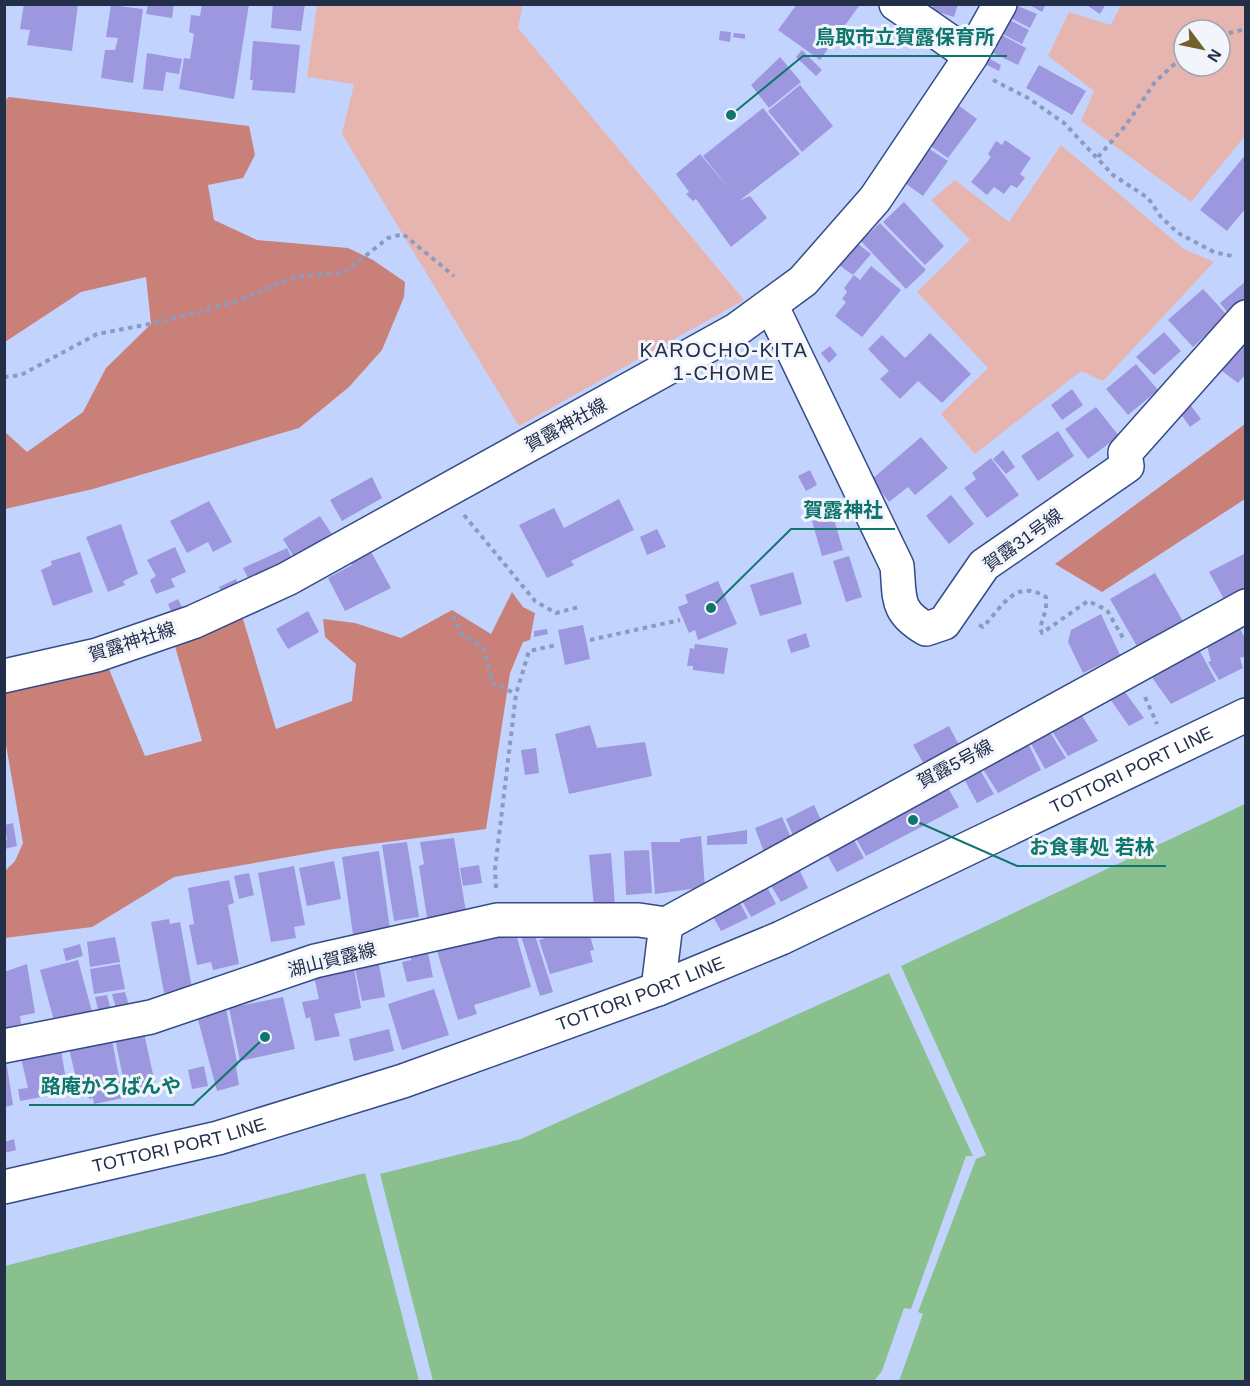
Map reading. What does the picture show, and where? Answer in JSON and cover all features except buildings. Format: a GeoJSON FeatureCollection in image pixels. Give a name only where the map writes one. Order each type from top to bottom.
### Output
{"type":"FeatureCollection","features":[{"type":"Feature","properties":{"kind":"street"},"geometry":{"type":"LineString","coordinates":[[896,4],[968,61]]}},
{"type":"Feature","properties":{"kind":"street","name":"賀露神社線"},"geometry":{"type":"LineString","coordinates":[[4,676],[97,655],[193,622],[287,579],[736,330],[803,281],[875,199],[968,61],[1000,4]]}},
{"type":"Feature","properties":{"kind":"street","name":"賀露31号線"},"geometry":{"type":"LineString","coordinates":[[771,305],[897,566],[899,600],[903,613],[926,629],[944,623],[984,565],[1127,466],[1125,453],[1245,317]]}},
{"type":"Feature","properties":{"kind":"street","name":"賀露5号線"},"geometry":{"type":"LineString","coordinates":[[666,924],[1245,606]]}},
{"type":"Feature","properties":{"kind":"street","name":"TOTTORI PORT LINE"},"geometry":{"type":"LineString","coordinates":[[4,1187],[229,1134],[403,1081],[658,989],[781,938],[1245,715]]}},
{"type":"Feature","properties":{"kind":"street","name":"湖山賀露線"},"geometry":{"type":"LineString","coordinates":[[4,1046],[151,1017],[315,962],[497,920],[639,920],[666,924]]}},
{"type":"Feature","properties":{"kind":"street"},"geometry":{"type":"LineString","coordinates":[[658,989],[666,924]]}},
{"type":"Feature","properties":{"kind":"path"},"geometry":{"type":"LineString","coordinates":[[968,61],[1064,123],[1113,175],[1148,198],[1161,217],[1178,233],[1214,252],[1232,256]]}},
{"type":"Feature","properties":{"kind":"path"},"geometry":{"type":"LineString","coordinates":[[1098,157],[1126,125],[1155,82],[1172,66]]}},
{"type":"Feature","properties":{"kind":"path"},"geometry":{"type":"LineString","coordinates":[[4,377],[21,375],[97,334],[160,322],[238,301],[294,277],[345,272],[388,238],[403,234],[454,276]]}},
{"type":"Feature","properties":{"kind":"path"},"geometry":{"type":"LineString","coordinates":[[445,492],[535,601],[556,613],[579,608]]}},
{"type":"Feature","properties":{"kind":"path"},"geometry":{"type":"LineString","coordinates":[[951,610],[983,627],[1012,595],[1024,588],[1035,590],[1046,597],[1046,609],[1040,628],[1042,633],[1088,601],[1099,604],[1107,610],[1138,665]]}},
{"type":"Feature","properties":{"kind":"path"},"geometry":{"type":"LineString","coordinates":[[453,616],[462,634],[483,647],[494,683],[516,694]]}},
{"type":"Feature","properties":{"kind":"path"},"geometry":{"type":"LineString","coordinates":[[590,640],[680,621]]}},
{"type":"Feature","properties":{"kind":"path"},"geometry":{"type":"LineString","coordinates":[[497,920],[495,869],[516,694],[529,651],[557,645]]}},
{"type":"Feature","properties":{"kind":"shaded area"},"geometry":{"type":"Polygon","coordinates":[[[317,5],[523,5],[518,28],[744,300],[519,426],[342,134],[354,84],[307,77],[317,5]]]}},
{"type":"Feature","properties":{"kind":"shaded area"},"geometry":{"type":"Polygon","coordinates":[[[1121,5],[1245,5],[1245,136],[1191,202],[1081,121],[1094,91],[1048,56],[1069,12],[1111,25],[1121,5]]]}},
{"type":"Feature","properties":{"kind":"shaded area"},"geometry":{"type":"Polygon","coordinates":[[[9,97],[249,126],[255,155],[243,178],[208,185],[214,220],[257,240],[348,248],[373,260],[405,282],[404,297],[382,350],[349,387],[299,428],[93,489],[5,509],[5,432],[27,452],[83,412],[106,368],[151,324],[146,277],[81,292],[5,342],[4,101],[9,97]]]}},
{"type":"Feature","properties":{"kind":"shaded area"},"geometry":{"type":"Polygon","coordinates":[[[1061,145],[1184,249],[1214,262],[1103,381],[1081,371],[975,454],[941,414],[988,368],[917,292],[970,240],[931,200],[955,180],[1009,222],[1061,145]]]}},
{"type":"Feature","properties":{"kind":"shaded area"},"geometry":{"type":"Polygon","coordinates":[[[1245,424],[1245,499],[1102,592],[1055,564],[1245,424]]]}},
{"type":"Feature","properties":{"kind":"shaded area"},"geometry":{"type":"Polygon","coordinates":[[[512,592],[523,607],[535,613],[530,640],[523,642],[510,673],[486,829],[334,849],[174,877],[92,927],[5,938],[5,871],[15,861],[23,843],[5,739],[4,687],[106,662],[145,756],[202,741],[175,646],[243,619],[276,729],[352,701],[356,664],[325,637],[323,619],[355,623],[401,638],[452,610],[491,634],[512,592]]]}},
{"type":"Feature","properties":{"kind":"shaded area"},"geometry":{"type":"Polygon","coordinates":[[[1245,804],[1245,1381],[899,1381],[923,1314],[918,1312],[976,1159],[986,1155],[901,966],[1245,804]]]}},
{"type":"Feature","properties":{"kind":"shaded area"},"geometry":{"type":"Polygon","coordinates":[[[889,973],[973,1156],[966,1156],[911,1309],[904,1308],[882,1371],[874,1381],[433,1381],[380,1174],[521,1139],[889,973]]]}},
{"type":"Feature","properties":{"kind":"shaded area"},"geometry":{"type":"Polygon","coordinates":[[[365,1173],[419,1381],[5,1381],[5,1266],[365,1173]]]}},
{"type":"Feature","properties":{"kind":"place","name":"鳥取市立賀露保育所"},"geometry":{"type":"Point","coordinates":[731,115]}},
{"type":"Feature","properties":{"kind":"place","name":"賀露神社"},"geometry":{"type":"Point","coordinates":[711,608]}},
{"type":"Feature","properties":{"kind":"place","name":"お食事処 若林"},"geometry":{"type":"Point","coordinates":[913,820]}},
{"type":"Feature","properties":{"kind":"place","name":"路庵かろばんや"},"geometry":{"type":"Point","coordinates":[265,1037]}},
{"type":"Feature","properties":{"kind":"district","name":"KAROCHO-KITA 1-CHOME"},"geometry":{"type":"Point","coordinates":[724,362]}}]}
